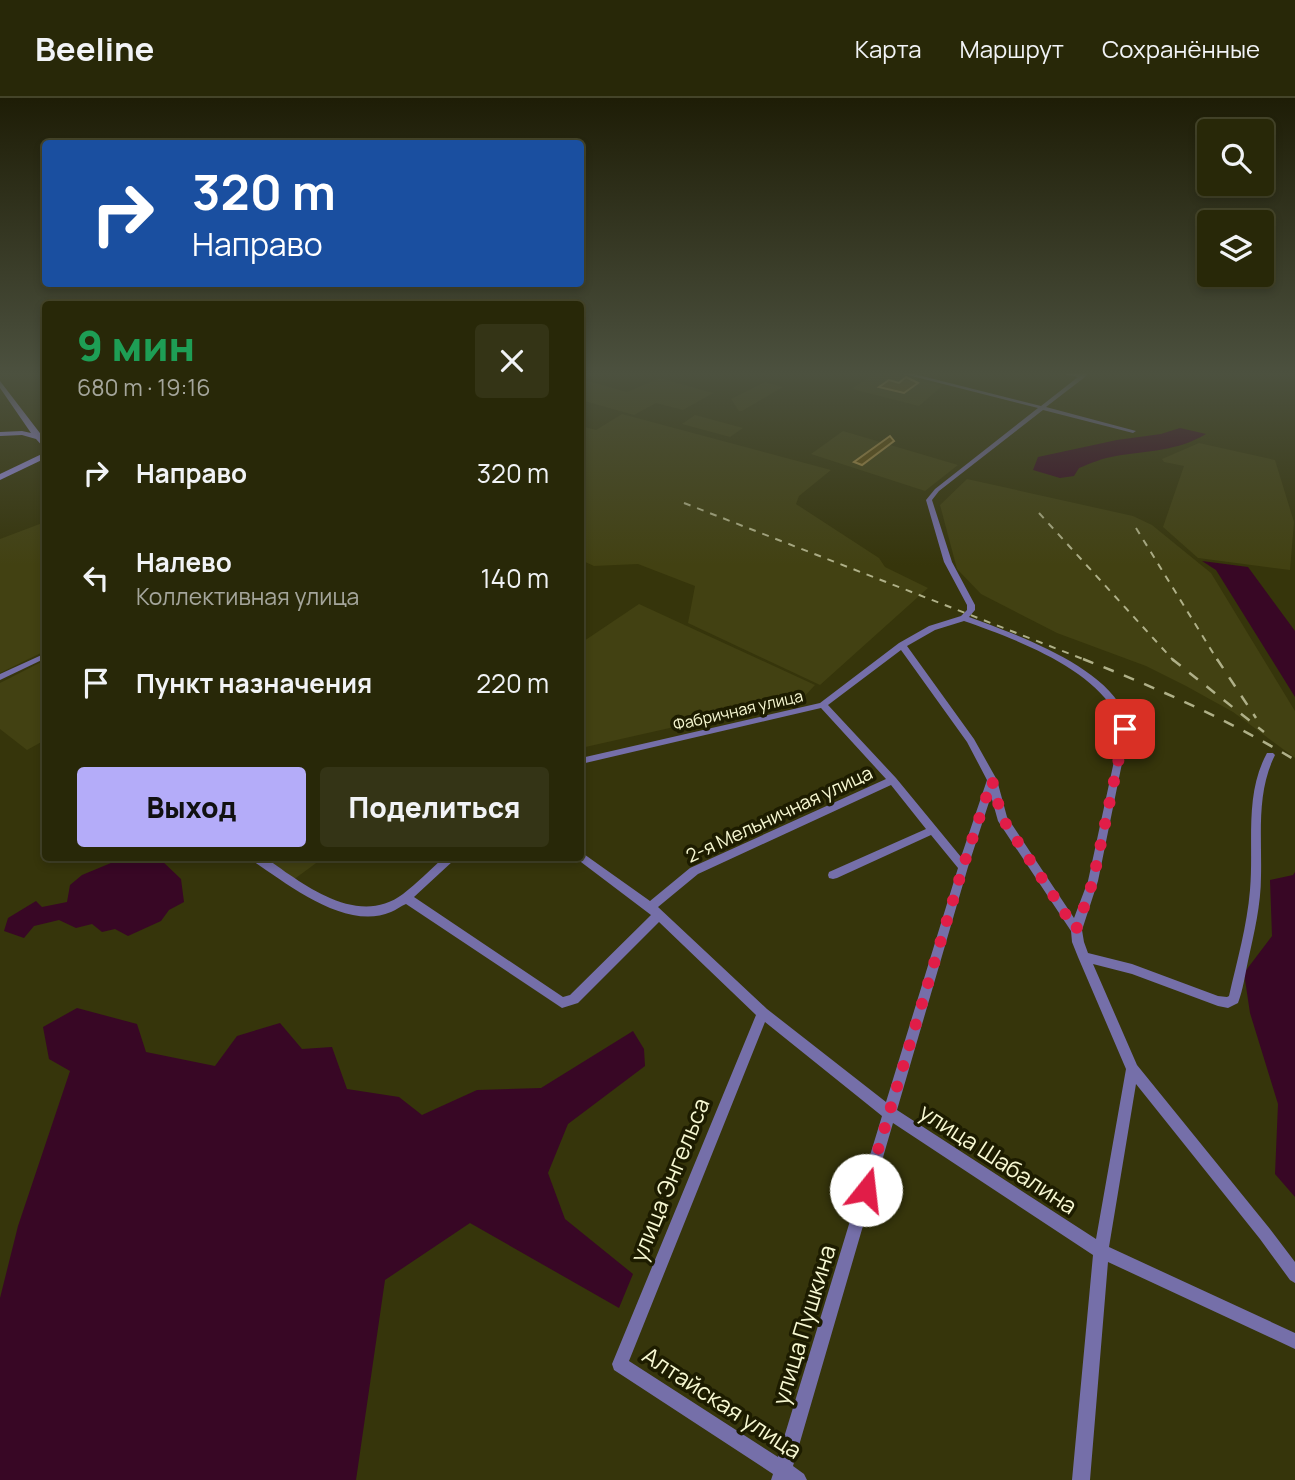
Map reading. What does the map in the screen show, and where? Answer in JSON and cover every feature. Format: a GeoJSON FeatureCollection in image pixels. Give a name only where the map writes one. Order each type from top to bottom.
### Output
{"type":"FeatureCollection","features":[{"type":"Feature","properties":{"kind":"street"},"geometry":{"type":"LineString","coordinates":[[1006,436],[937,490],[929,500],[948,562],[971,605],[971,610],[964,618],[1032,644],[1074,669],[1104,692],[1118,709],[1125,729],[1093,881],[1076,930]]}},
{"type":"Feature","properties":{"kind":"street"},"geometry":{"type":"LineString","coordinates":[[37,437],[42,443]]}},
{"type":"Feature","properties":{"kind":"street"},"geometry":{"type":"LineString","coordinates":[[0,477],[42,456]]}},
{"type":"Feature","properties":{"kind":"street","name":"Фабричная улица"},"geometry":{"type":"LineString","coordinates":[[584,760],[823,705],[902,645],[932,628],[964,618]]}},
{"type":"Feature","properties":{"kind":"street"},"geometry":{"type":"LineString","coordinates":[[902,645],[971,741],[992,780],[1002,818],[1076,930],[1084,957],[1132,1069],[1295,1275]]}},
{"type":"Feature","properties":{"kind":"street"},"geometry":{"type":"LineString","coordinates":[[0,677],[42,657]]}},
{"type":"Feature","properties":{"kind":"street"},"geometry":{"type":"LineString","coordinates":[[823,705],[892,780],[963,867]]}},
{"type":"Feature","properties":{"kind":"street"},"geometry":{"type":"LineString","coordinates":[[1084,957],[1132,969],[1218,1001],[1228,1003],[1234,999],[1255,890],[1255,839],[1262,767],[1270,755]]}},
{"type":"Feature","properties":{"kind":"street","name":"2-я Мельничная улица"},"geometry":{"type":"LineString","coordinates":[[405,898],[562,1003],[574,999],[654,911],[694,872],[892,780]]}},
{"type":"Feature","properties":{"kind":"street","name":"улица Пушкина"},"geometry":{"type":"LineString","coordinates":[[781,1475],[963,867],[992,780]]}},
{"type":"Feature","properties":{"kind":"street"},"geometry":{"type":"LineString","coordinates":[[833,875],[933,830]]}},
{"type":"Feature","properties":{"kind":"street","name":"улица Шабалина"},"geometry":{"type":"LineString","coordinates":[[584,858],[654,911],[763,1013],[889,1113],[1101,1251],[1295,1341]]}},
{"type":"Feature","properties":{"kind":"street"},"geometry":{"type":"LineString","coordinates":[[262,861],[316,897],[346,908],[374,912],[387,910],[405,898],[446,861]]}},
{"type":"Feature","properties":{"kind":"street","name":"улица Энгельса"},"geometry":{"type":"LineString","coordinates":[[620,1364],[763,1013]]}},
{"type":"Feature","properties":{"kind":"street"},"geometry":{"type":"LineString","coordinates":[[1081,1480],[1101,1251],[1132,1069]]}},
{"type":"Feature","properties":{"kind":"street","name":"Алтайская улица"},"geometry":{"type":"LineString","coordinates":[[620,1364],[781,1475],[798,1480]]}},
{"type":"Feature","properties":{"kind":"shaded area"},"geometry":{"type":"Polygon","coordinates":[[[584,436],[706,436],[831,470],[799,496],[796,504],[879,558],[885,567],[928,588],[820,685],[688,623],[695,586],[638,564],[594,566],[584,561],[584,436]]]}},
{"type":"Feature","properties":{"kind":"shaded area"},"geometry":{"type":"Polygon","coordinates":[[[835,436],[862,436],[958,465],[925,491],[811,454],[835,436]]]}},
{"type":"Feature","properties":{"kind":"shaded area"},"geometry":{"type":"Polygon","coordinates":[[[1143,436],[1201,436],[1173,447],[1102,459],[1079,468],[1074,476],[1060,478],[1033,470],[1038,457],[1143,436]]]}},
{"type":"Feature","properties":{"kind":"shaded area"},"geometry":{"type":"Polygon","coordinates":[[[1199,443],[1275,460],[1294,522],[1290,570],[1198,558],[1163,527],[1184,466],[1164,462],[1162,459],[1199,443]]]}},
{"type":"Feature","properties":{"kind":"shaded area"},"geometry":{"type":"Polygon","coordinates":[[[967,479],[1133,516],[1152,525],[1211,573],[1295,711],[1295,758],[1233,712],[1186,686],[1146,666],[1057,633],[981,594],[957,569],[940,505],[967,479]]]}},
{"type":"Feature","properties":{"kind":"shaded area"},"geometry":{"type":"Polygon","coordinates":[[[42,523],[42,652],[0,673],[0,539],[42,523]]]}},
{"type":"Feature","properties":{"kind":"shaded area"},"geometry":{"type":"Polygon","coordinates":[[[1202,561],[1248,567],[1295,631],[1295,697],[1216,570],[1202,561]]]}},
{"type":"Feature","properties":{"kind":"shaded area"},"geometry":{"type":"Polygon","coordinates":[[[639,604],[815,685],[803,698],[584,747],[584,641],[639,604]]]}},
{"type":"Feature","properties":{"kind":"shaded area"},"geometry":{"type":"Polygon","coordinates":[[[42,662],[42,742],[27,750],[0,729],[0,683],[42,662]]]}},
{"type":"Feature","properties":{"kind":"shaded area"},"geometry":{"type":"Polygon","coordinates":[[[116,861],[162,861],[181,879],[184,902],[169,910],[161,921],[128,936],[115,929],[102,932],[92,924],[76,928],[59,920],[34,926],[24,938],[4,931],[8,918],[36,901],[42,907],[67,902],[70,885],[82,875],[116,861]]]}},
{"type":"Feature","properties":{"kind":"shaded area"},"geometry":{"type":"Polygon","coordinates":[[[264,861],[319,861],[293,880],[264,861]]]}},
{"type":"Feature","properties":{"kind":"shaded area"},"geometry":{"type":"Polygon","coordinates":[[[1295,872],[1295,1197],[1275,1174],[1278,1104],[1250,1013],[1244,973],[1272,936],[1270,880],[1293,875],[1295,872]]]}},
{"type":"Feature","properties":{"kind":"shaded area"},"geometry":{"type":"Polygon","coordinates":[[[77,1008],[137,1024],[146,1052],[215,1066],[237,1036],[280,1023],[302,1049],[332,1047],[347,1089],[399,1097],[422,1115],[477,1090],[541,1088],[633,1031],[644,1049],[645,1066],[568,1124],[548,1173],[565,1219],[633,1274],[619,1308],[470,1223],[385,1280],[356,1480],[0,1480],[0,1298],[18,1226],[70,1071],[49,1059],[43,1027],[77,1008]]]}},
{"type":"Feature","properties":{"kind":"building"},"geometry":{"type":"Polygon","coordinates":[[[889,436],[894,441],[862,465],[854,462],[889,436]]]}},
{"type":"Feature","properties":{"kind":"railway"},"geometry":{"type":"LineString","coordinates":[[684,503],[1088,661]]}},
{"type":"Feature","properties":{"kind":"railway"},"geometry":{"type":"LineString","coordinates":[[1039,513],[1173,660]]}},
{"type":"Feature","properties":{"kind":"railway"},"geometry":{"type":"LineString","coordinates":[[1136,528],[1218,661]]}},
{"type":"Feature","properties":{"kind":"railway"},"geometry":{"type":"LineString","coordinates":[[1083,659],[1088,661]]}},
{"type":"Feature","properties":{"kind":"railway"},"geometry":{"type":"LineString","coordinates":[[1217,659],[1256,718]]}},
{"type":"Feature","properties":{"kind":"railway"},"geometry":{"type":"LineString","coordinates":[[1173,660],[1264,732]]}},
{"type":"Feature","properties":{"kind":"railway"},"geometry":{"type":"LineString","coordinates":[[1088,661],[1191,705],[1295,760]]}},
{"type":"Feature","properties":{"kind":"route"},"geometry":{"type":"LineString","coordinates":[[866,1190],[963,867],[992,780],[1002,818],[1076,930],[1093,881],[1125,729]]}}]}
